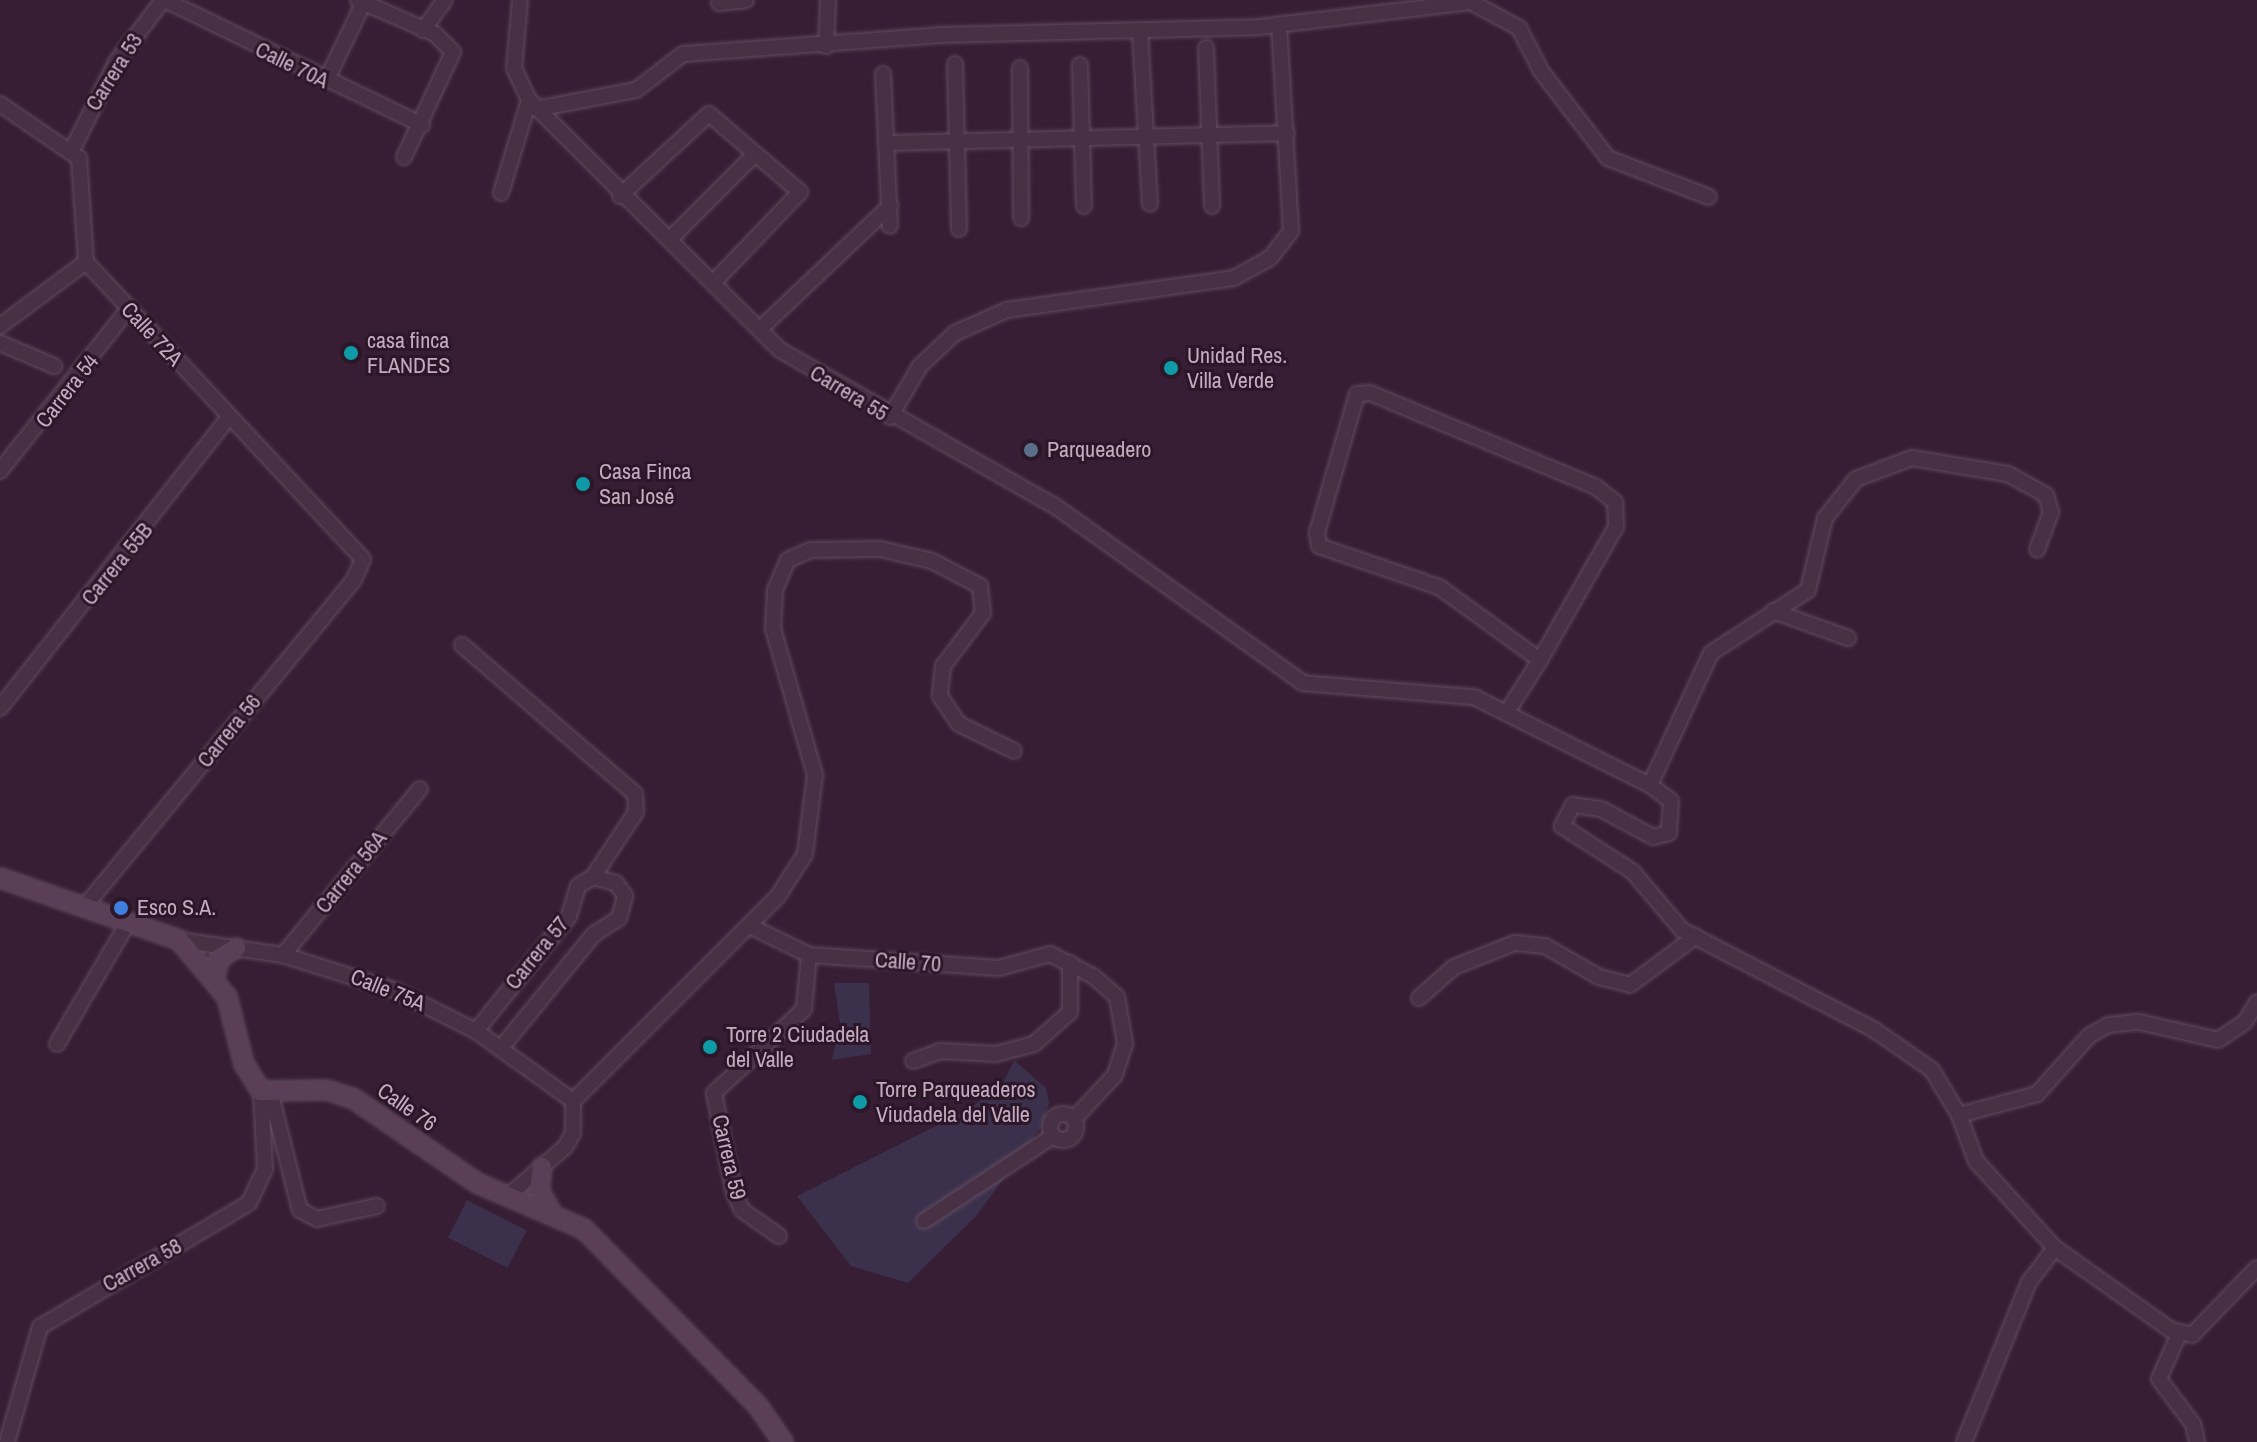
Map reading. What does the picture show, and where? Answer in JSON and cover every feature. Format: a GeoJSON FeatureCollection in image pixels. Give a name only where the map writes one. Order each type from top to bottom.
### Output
{"type":"FeatureCollection","features":[{"type":"Feature","properties":{"kind":"street","name":"Calle 70A"},"geometry":{"type":"LineString","coordinates":[[164,0],[422,125]]}},
{"type":"Feature","properties":{"kind":"street","name":"Carrera 53"},"geometry":{"type":"LineString","coordinates":[[73,148],[116,62],[164,0]]}},
{"type":"Feature","properties":{"kind":"street"},"geometry":{"type":"LineString","coordinates":[[423,30],[445,0]]}},
{"type":"Feature","properties":{"kind":"street","name":"Carrera 55"},"geometry":{"type":"LineString","coordinates":[[520,0],[514,68],[532,104],[620,196],[672,237],[780,350],[890,417],[1055,506],[1303,683],[1474,697],[1507,712]]}},
{"type":"Feature","properties":{"kind":"street"},"geometry":{"type":"LineString","coordinates":[[719,3],[746,0]]}},
{"type":"Feature","properties":{"kind":"street"},"geometry":{"type":"LineString","coordinates":[[826,46],[828,0]]}},
{"type":"Feature","properties":{"kind":"street"},"geometry":{"type":"LineString","coordinates":[[326,81],[362,1],[423,30],[453,52],[422,125],[404,157]]}},
{"type":"Feature","properties":{"kind":"street"},"geometry":{"type":"LineString","coordinates":[[501,193],[532,104],[636,90],[683,54],[826,46],[939,35],[1140,31],[1279,24],[1426,2],[1492,9],[1519,28],[1541,71],[1608,158],[1709,197]]}},
{"type":"Feature","properties":{"kind":"street"},"geometry":{"type":"LineString","coordinates":[[890,417],[920,366],[955,333],[1007,310],[1234,278],[1270,258],[1291,231],[1279,24]]}},
{"type":"Feature","properties":{"kind":"street"},"geometry":{"type":"LineString","coordinates":[[1140,31],[1149,137],[1150,204]]}},
{"type":"Feature","properties":{"kind":"street"},"geometry":{"type":"LineString","coordinates":[[1206,48],[1212,206]]}},
{"type":"Feature","properties":{"kind":"street"},"geometry":{"type":"LineString","coordinates":[[955,64],[959,229]]}},
{"type":"Feature","properties":{"kind":"street"},"geometry":{"type":"LineString","coordinates":[[1080,65],[1084,206]]}},
{"type":"Feature","properties":{"kind":"street"},"geometry":{"type":"LineString","coordinates":[[1020,68],[1021,218]]}},
{"type":"Feature","properties":{"kind":"street"},"geometry":{"type":"LineString","coordinates":[[883,74],[890,226]]}},
{"type":"Feature","properties":{"kind":"street"},"geometry":{"type":"LineString","coordinates":[[0,104],[73,148],[84,172],[86,262],[0,326]]}},
{"type":"Feature","properties":{"kind":"street"},"geometry":{"type":"LineString","coordinates":[[620,196],[709,114],[800,192],[715,281]]}},
{"type":"Feature","properties":{"kind":"street"},"geometry":{"type":"LineString","coordinates":[[886,143],[1287,133]]}},
{"type":"Feature","properties":{"kind":"street"},"geometry":{"type":"LineString","coordinates":[[672,237],[754,155]]}},
{"type":"Feature","properties":{"kind":"street"},"geometry":{"type":"LineString","coordinates":[[761,328],[890,206]]}},
{"type":"Feature","properties":{"kind":"street","name":"Calle 72A"},"geometry":{"type":"LineString","coordinates":[[86,262],[358,551]]}},
{"type":"Feature","properties":{"kind":"street","name":"Carrera 54"},"geometry":{"type":"LineString","coordinates":[[0,471],[129,308]]}},
{"type":"Feature","properties":{"kind":"street"},"geometry":{"type":"LineString","coordinates":[[0,343],[54,366]]}},
{"type":"Feature","properties":{"kind":"street"},"geometry":{"type":"LineString","coordinates":[[1540,660],[1439,587],[1319,546],[1317,533],[1357,394],[1375,394],[1612,497],[1616,527],[1540,660],[1507,712],[1650,785],[1671,801],[1669,833],[1653,837],[1601,809],[1573,805],[1562,826],[1633,872],[1668,919],[1873,1029],[1944,1081],[1976,1161],[2055,1248],[2179,1334],[2192,1335],[2206,1324],[2257,1268]]}},
{"type":"Feature","properties":{"kind":"street","name":"Carrera 55B"},"geometry":{"type":"LineString","coordinates":[[0,708],[229,417]]}},
{"type":"Feature","properties":{"kind":"street"},"geometry":{"type":"LineString","coordinates":[[1650,785],[1711,653],[1808,590],[1825,518],[1847,487],[1881,464],[1937,458],[2036,486],[2051,512],[2037,550]]}},
{"type":"Feature","properties":{"kind":"street","name":"Carrera 56"},"geometry":{"type":"LineString","coordinates":[[84,907],[353,581],[363,559],[358,551]]}},
{"type":"Feature","properties":{"kind":"street"},"geometry":{"type":"LineString","coordinates":[[507,1197],[547,1163],[573,1133],[574,1108],[750,926],[799,866],[815,810],[812,757],[773,629],[778,578],[795,556],[899,552],[980,586],[983,613],[943,666],[940,696],[959,724],[1014,751]]}},
{"type":"Feature","properties":{"kind":"street"},"geometry":{"type":"LineString","coordinates":[[1773,611],[1848,638]]}},
{"type":"Feature","properties":{"kind":"street"},"geometry":{"type":"LineString","coordinates":[[462,645],[635,794],[636,812],[593,877]]}},
{"type":"Feature","properties":{"kind":"street","name":"Carrera 56A"},"geometry":{"type":"LineString","coordinates":[[283,955],[420,789]]}},
{"type":"Feature","properties":{"kind":"street","name":"Carrera 57"},"geometry":{"type":"LineString","coordinates":[[476,1031],[569,916],[578,886],[593,877],[621,890],[623,913],[594,934],[502,1047]]}},
{"type":"Feature","properties":{"kind":"street"},"geometry":{"type":"LineString","coordinates":[[0,878],[84,907],[126,926],[179,940],[215,975],[234,1016],[244,1064],[265,1091],[300,1210],[317,1219],[377,1206]]}},
{"type":"Feature","properties":{"kind":"street"},"geometry":{"type":"LineString","coordinates":[[57,1044],[126,926]]}},
{"type":"Feature","properties":{"kind":"street","name":"Calle 70"},"geometry":{"type":"LineString","coordinates":[[750,926],[809,955],[999,968],[1050,954],[1070,963]]}},
{"type":"Feature","properties":{"kind":"street"},"geometry":{"type":"LineString","coordinates":[[1419,998],[1454,967],[1515,943],[1545,946],[1599,977],[1630,985],[1696,936]]}},
{"type":"Feature","properties":{"kind":"street","name":"Calle 75A"},"geometry":{"type":"LineString","coordinates":[[179,940],[283,955],[394,990],[502,1047],[574,1108]]}},
{"type":"Feature","properties":{"kind":"street"},"geometry":{"type":"LineString","coordinates":[[215,975],[220,958],[236,948]]}},
{"type":"Feature","properties":{"kind":"street","name":"Carrera 59"},"geometry":{"type":"LineString","coordinates":[[779,1236],[738,1202],[714,1093],[804,1009],[809,955]]}},
{"type":"Feature","properties":{"kind":"street"},"geometry":{"type":"LineString","coordinates":[[913,1061],[940,1051],[996,1054],[1034,1044],[1070,1012],[1070,963]]}},
{"type":"Feature","properties":{"kind":"street"},"geometry":{"type":"LineString","coordinates":[[924,1221],[1053,1136],[1055,1117],[1074,1119],[1115,1075],[1125,1028],[1117,997],[1070,963]]}},
{"type":"Feature","properties":{"kind":"street"},"geometry":{"type":"LineString","coordinates":[[1959,1115],[2037,1094],[2089,1036],[2108,1025],[2139,1022],[2218,1040],[2245,1022],[2257,1002]]}},
{"type":"Feature","properties":{"kind":"street","name":"Calle 76"},"geometry":{"type":"LineString","coordinates":[[265,1091],[327,1090],[354,1099],[507,1197],[552,1213],[614,1253],[758,1406],[783,1442]]}},
{"type":"Feature","properties":{"kind":"street","name":"Carrera 58"},"geometry":{"type":"LineString","coordinates":[[7,1442],[40,1327],[249,1203],[265,1169],[265,1091]]}},
{"type":"Feature","properties":{"kind":"street"},"geometry":{"type":"LineString","coordinates":[[547,1163],[539,1190],[552,1213]]}},
{"type":"Feature","properties":{"kind":"street"},"geometry":{"type":"LineString","coordinates":[[1964,1442],[2029,1282],[2055,1248]]}},
{"type":"Feature","properties":{"kind":"street"},"geometry":{"type":"LineString","coordinates":[[2179,1334],[2159,1379],[2193,1424],[2197,1442]]}},
{"type":"Feature","properties":{"kind":"shaded area"},"geometry":{"type":"Polygon","coordinates":[[[834,983],[869,983],[871,1054],[832,1060],[840,1024],[834,983]]]}},
{"type":"Feature","properties":{"kind":"shaded area"},"geometry":{"type":"Polygon","coordinates":[[[1014,1060],[1046,1088],[1049,1103],[1042,1126],[977,1215],[908,1283],[851,1266],[797,1196],[968,1110],[1003,1083],[1014,1060]]]}},
{"type":"Feature","properties":{"kind":"shaded area"},"geometry":{"type":"Polygon","coordinates":[[[467,1200],[527,1230],[508,1268],[448,1237],[467,1200]]]}},
{"type":"Feature","properties":{"kind":"place","name":"casa finca FLANDES"},"geometry":{"type":"Point","coordinates":[351,353]}},
{"type":"Feature","properties":{"kind":"place","name":"Unidad Res. Villa Verde"},"geometry":{"type":"Point","coordinates":[1171,368]}},
{"type":"Feature","properties":{"kind":"place","name":"Parqueadero"},"geometry":{"type":"Point","coordinates":[1031,450]}},
{"type":"Feature","properties":{"kind":"place","name":"Casa Finca San José"},"geometry":{"type":"Point","coordinates":[583,484]}},
{"type":"Feature","properties":{"kind":"place","name":"Esco S.A."},"geometry":{"type":"Point","coordinates":[121,908]}},
{"type":"Feature","properties":{"kind":"place","name":"Torre 2 Ciudadela del Valle"},"geometry":{"type":"Point","coordinates":[710,1047]}},
{"type":"Feature","properties":{"kind":"place","name":"Torre Parqueaderos Viudadela del Valle"},"geometry":{"type":"Point","coordinates":[860,1102]}}]}
